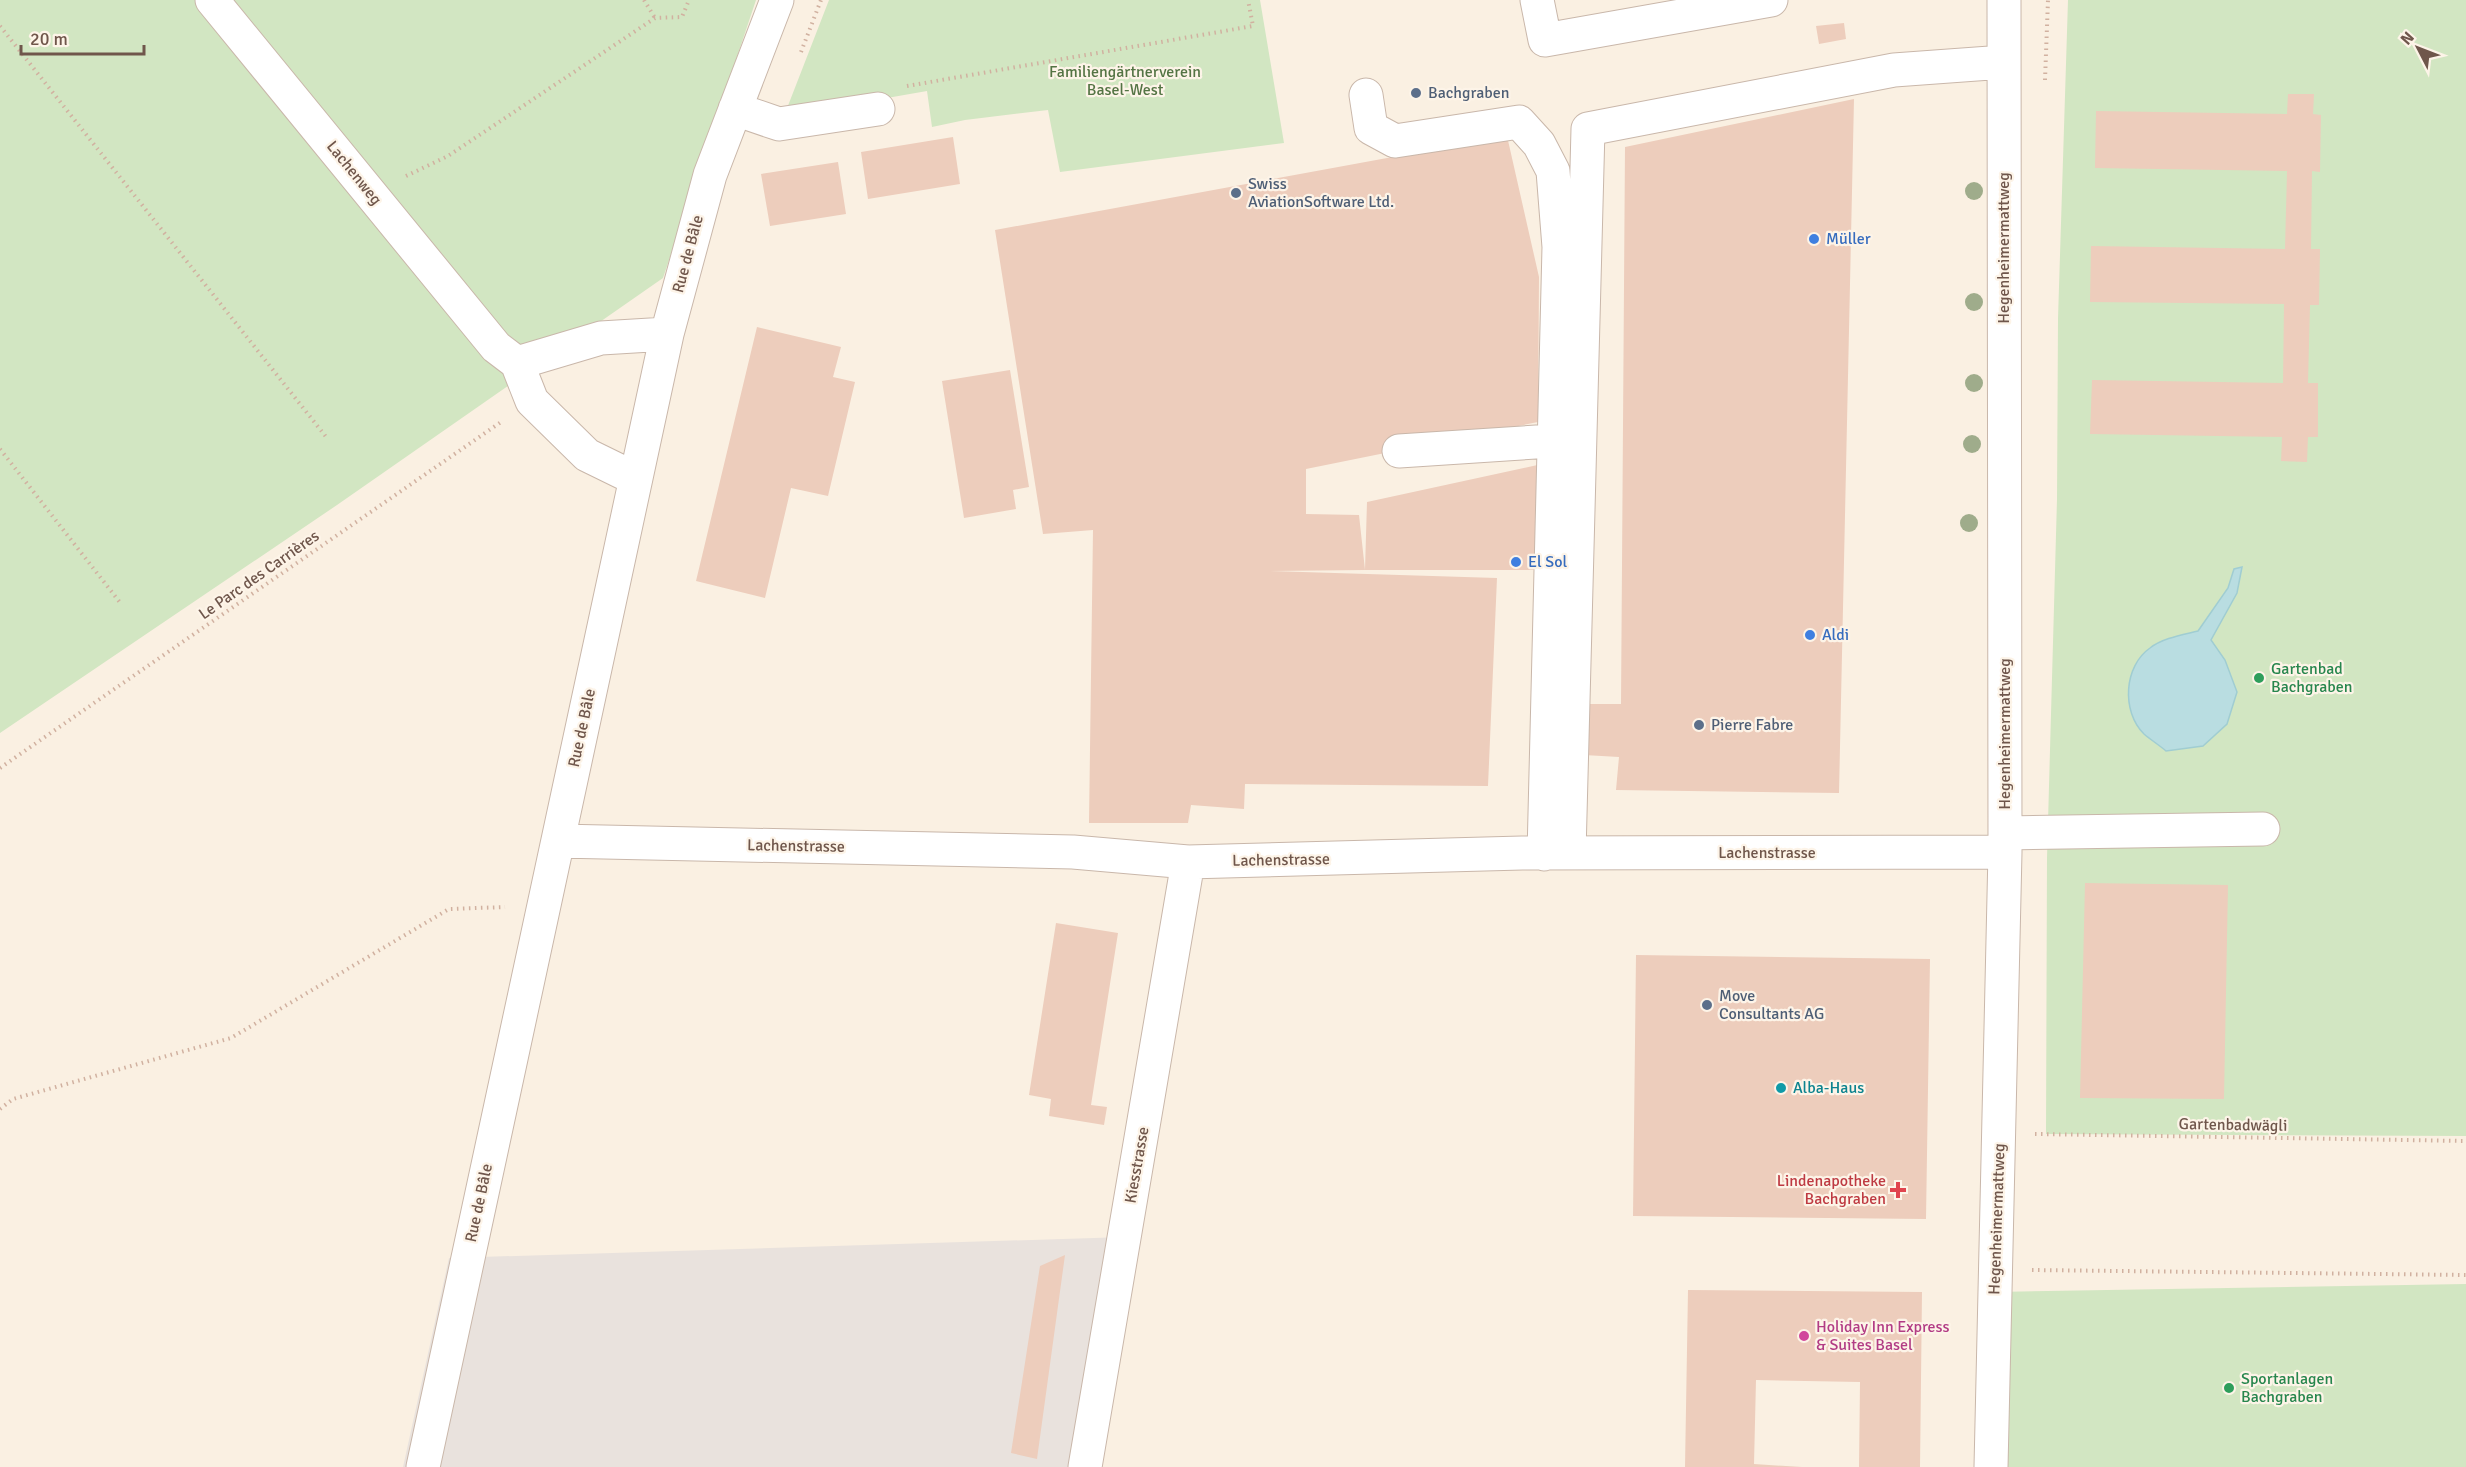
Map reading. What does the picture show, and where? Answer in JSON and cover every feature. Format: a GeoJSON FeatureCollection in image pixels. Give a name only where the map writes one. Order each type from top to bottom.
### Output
{"type":"FeatureCollection","features":[{"type":"Feature","properties":{"kind":"street","name":"Lachenweg"},"geometry":{"type":"LineString","coordinates":[[212,0],[370,194],[506,355],[532,401]]}},
{"type":"Feature","properties":{"kind":"street","name":"Rue de Bâle"},"geometry":{"type":"LineString","coordinates":[[423,1467],[634,478],[667,334],[710,175],[777,0]]}},
{"type":"Feature","properties":{"kind":"street"},"geometry":{"type":"LineString","coordinates":[[1537,0],[1545,40],[1771,0]]}},
{"type":"Feature","properties":{"kind":"street","name":"Hegenheimermattweg"},"geometry":{"type":"LineString","coordinates":[[1991,1467],[2005,843],[2004,0]]}},
{"type":"Feature","properties":{"kind":"street"},"geometry":{"type":"LineString","coordinates":[[1556,854],[1588,129],[1894,70],[2004,63]]}},
{"type":"Feature","properties":{"kind":"street"},"geometry":{"type":"LineString","coordinates":[[1366,95],[1371,128],[1395,141],[1519,122],[1539,144],[1553,171],[1558,247],[1552,441],[1556,854]]}},
{"type":"Feature","properties":{"kind":"street"},"geometry":{"type":"LineString","coordinates":[[735,110],[779,124],[878,109]]}},
{"type":"Feature","properties":{"kind":"street"},"geometry":{"type":"LineString","coordinates":[[506,355],[601,338],[667,334]]}},
{"type":"Feature","properties":{"kind":"street"},"geometry":{"type":"LineString","coordinates":[[532,401],[587,455],[634,478]]}},
{"type":"Feature","properties":{"kind":"street"},"geometry":{"type":"LineString","coordinates":[[1399,451],[1552,441]]}},
{"type":"Feature","properties":{"kind":"street","name":"Lachenstrasse"},"geometry":{"type":"LineString","coordinates":[[558,842],[1073,852],[1188,862],[2005,843],[2263,829]]}},
{"type":"Feature","properties":{"kind":"street","name":"Kiesstrasse"},"geometry":{"type":"LineString","coordinates":[[1085,1467],[1188,862]]}},
{"type":"Feature","properties":{"kind":"path"},"geometry":{"type":"LineString","coordinates":[[644,0],[654,18]]}},
{"type":"Feature","properties":{"kind":"path"},"geometry":{"type":"LineString","coordinates":[[370,194],[448,156],[654,18],[682,17],[689,0]]}},
{"type":"Feature","properties":{"kind":"path"},"geometry":{"type":"LineString","coordinates":[[904,87],[1253,26],[1248,0]]}},
{"type":"Feature","properties":{"kind":"path"},"geometry":{"type":"LineString","coordinates":[[0,26],[327,438]]}},
{"type":"Feature","properties":{"kind":"path","name":"Le Parc des Carrières"},"geometry":{"type":"LineString","coordinates":[[0,768],[532,401]]}},
{"type":"Feature","properties":{"kind":"path"},"geometry":{"type":"LineString","coordinates":[[0,448],[122,605]]}},
{"type":"Feature","properties":{"kind":"path"},"geometry":{"type":"LineString","coordinates":[[0,1108],[13,1099],[231,1038],[449,909],[543,906]]}},
{"type":"Feature","properties":{"kind":"path","name":"Gartenbadwägli"},"geometry":{"type":"LineString","coordinates":[[1999,1135],[2466,1141]]}},
{"type":"Feature","properties":{"kind":"path"},"geometry":{"type":"LineString","coordinates":[[1995,1270],[2466,1275]]}},
{"type":"Feature","properties":{"kind":"shaded area"},"geometry":{"type":"Polygon","coordinates":[[[1125,1237],[1085,1467],[403,1467],[449,1258],[1125,1237]]]}},
{"type":"Feature","properties":{"kind":"green space"},"geometry":{"type":"Polygon","coordinates":[[[0,0],[756,0],[663,278],[337,505],[0,733],[0,0]]]}},
{"type":"Feature","properties":{"kind":"green space","name":"Familiengärtnerverein Basel-West"},"geometry":{"type":"Polygon","coordinates":[[[829,0],[1260,0],[1284,143],[1060,172],[1048,110],[965,120],[932,127],[927,91],[784,116],[829,0]]]}},
{"type":"Feature","properties":{"kind":"green space","name":"Gartenbad Bachgraben"},"geometry":{"type":"Polygon","coordinates":[[[2068,0],[2466,0],[2466,1136],[2046,1134],[2047,858],[2057,499],[2058,319],[2068,0]]]}},
{"type":"Feature","properties":{"kind":"green space","name":"Sportanlagen Bachgraben"},"geometry":{"type":"Polygon","coordinates":[[[2466,1284],[2466,1467],[1991,1467],[1995,1292],[2466,1284]]]}},
{"type":"Feature","properties":{"kind":"water"},"geometry":{"type":"Polygon","coordinates":[[[2242,567],[2237,593],[2211,640],[2225,660],[2237,692],[2227,724],[2203,746],[2166,751],[2144,734],[2132,713],[2129,689],[2135,666],[2141,656],[2155,645],[2173,637],[2198,631],[2228,588],[2234,569],[2242,567]]]}},
{"type":"Feature","properties":{"kind":"building"},"geometry":{"type":"Polygon","coordinates":[[[1844,23],[1846,39],[1819,44],[1816,26],[1844,23]]]}},
{"type":"Feature","properties":{"kind":"building"},"geometry":{"type":"Polygon","coordinates":[[[2288,94],[2314,94],[2313,114],[2321,115],[2320,172],[2312,171],[2311,249],[2320,249],[2319,305],[2310,305],[2308,383],[2318,383],[2318,437],[2308,437],[2307,462],[2281,461],[2282,437],[2090,434],[2092,380],[2283,383],[2284,304],[2090,302],[2091,246],[2285,249],[2287,171],[2095,168],[2096,111],[2287,114],[2288,94]]]}},
{"type":"Feature","properties":{"kind":"building"},"geometry":{"type":"Polygon","coordinates":[[[1854,99],[1839,793],[1616,790],[1619,757],[1584,755],[1587,704],[1621,704],[1625,147],[1854,99]]]}},
{"type":"Feature","properties":{"kind":"building"},"geometry":{"type":"Polygon","coordinates":[[[1507,136],[1539,277],[1538,422],[1306,469],[1306,514],[1359,515],[1365,570],[1269,571],[1497,578],[1488,786],[1245,784],[1244,809],[1191,805],[1188,823],[1089,823],[1093,530],[1043,534],[995,230],[1507,136]]]}},
{"type":"Feature","properties":{"kind":"building"},"geometry":{"type":"Polygon","coordinates":[[[953,137],[960,184],[868,199],[861,152],[953,137]]]}},
{"type":"Feature","properties":{"kind":"building"},"geometry":{"type":"Polygon","coordinates":[[[838,162],[846,214],[770,226],[761,174],[838,162]]]}},
{"type":"Feature","properties":{"kind":"building"},"geometry":{"type":"Polygon","coordinates":[[[757,327],[841,347],[833,377],[855,382],[828,496],[791,488],[765,598],[696,581],[757,327]]]}},
{"type":"Feature","properties":{"kind":"building"},"geometry":{"type":"Polygon","coordinates":[[[1010,370],[1029,487],[1013,490],[1016,509],[964,518],[942,381],[1010,370]]]}},
{"type":"Feature","properties":{"kind":"building"},"geometry":{"type":"Polygon","coordinates":[[[1542,464],[1538,570],[1365,570],[1367,502],[1542,464]]]}},
{"type":"Feature","properties":{"kind":"building"},"geometry":{"type":"Polygon","coordinates":[[[2085,883],[2228,885],[2224,1099],[2080,1098],[2085,883]]]}},
{"type":"Feature","properties":{"kind":"building"},"geometry":{"type":"Polygon","coordinates":[[[1056,923],[1118,933],[1091,1105],[1107,1107],[1104,1125],[1049,1116],[1051,1099],[1029,1095],[1056,923]]]}},
{"type":"Feature","properties":{"kind":"building","name":"Alba-Haus"},"geometry":{"type":"Polygon","coordinates":[[[1636,955],[1930,959],[1926,1219],[1633,1216],[1636,955]]]}},
{"type":"Feature","properties":{"kind":"building"},"geometry":{"type":"Polygon","coordinates":[[[1065,1255],[1037,1459],[1011,1453],[1040,1266],[1065,1255]]]}},
{"type":"Feature","properties":{"kind":"building","name":"Holiday Inn Express & Suites Basel"},"geometry":{"type":"Polygon","coordinates":[[[1688,1290],[1922,1292],[1920,1467],[1859,1467],[1860,1382],[1756,1380],[1754,1464],[1802,1467],[1685,1467],[1688,1290]]]}},
{"type":"Feature","properties":{"kind":"place","name":"Bachgraben"},"geometry":{"type":"Point","coordinates":[1416,93]}},
{"type":"Feature","properties":{"kind":"place","name":"Swiss AviationSoftware Ltd."},"geometry":{"type":"Point","coordinates":[1236,193]}},
{"type":"Feature","properties":{"kind":"place","name":"Müller"},"geometry":{"type":"Point","coordinates":[1814,239]}},
{"type":"Feature","properties":{"kind":"place","name":"El Sol"},"geometry":{"type":"Point","coordinates":[1516,562]}},
{"type":"Feature","properties":{"kind":"place","name":"Aldi"},"geometry":{"type":"Point","coordinates":[1810,635]}},
{"type":"Feature","properties":{"kind":"place","name":"Gartenbad Bachgraben"},"geometry":{"type":"Point","coordinates":[2259,678]}},
{"type":"Feature","properties":{"kind":"place","name":"Pierre Fabre"},"geometry":{"type":"Point","coordinates":[1699,725]}},
{"type":"Feature","properties":{"kind":"place","name":"Move Consultants AG"},"geometry":{"type":"Point","coordinates":[1707,1005]}},
{"type":"Feature","properties":{"kind":"place","name":"Alba-Haus"},"geometry":{"type":"Point","coordinates":[1781,1088]}},
{"type":"Feature","properties":{"kind":"place","name":"Lindenapotheke Bachgraben"},"geometry":{"type":"Point","coordinates":[1898,1190]}},
{"type":"Feature","properties":{"kind":"place","name":"Holiday Inn Express & Suites Basel"},"geometry":{"type":"Point","coordinates":[1804,1336]}},
{"type":"Feature","properties":{"kind":"place","name":"Sportanlagen Bachgraben"},"geometry":{"type":"Point","coordinates":[2229,1388]}}]}
